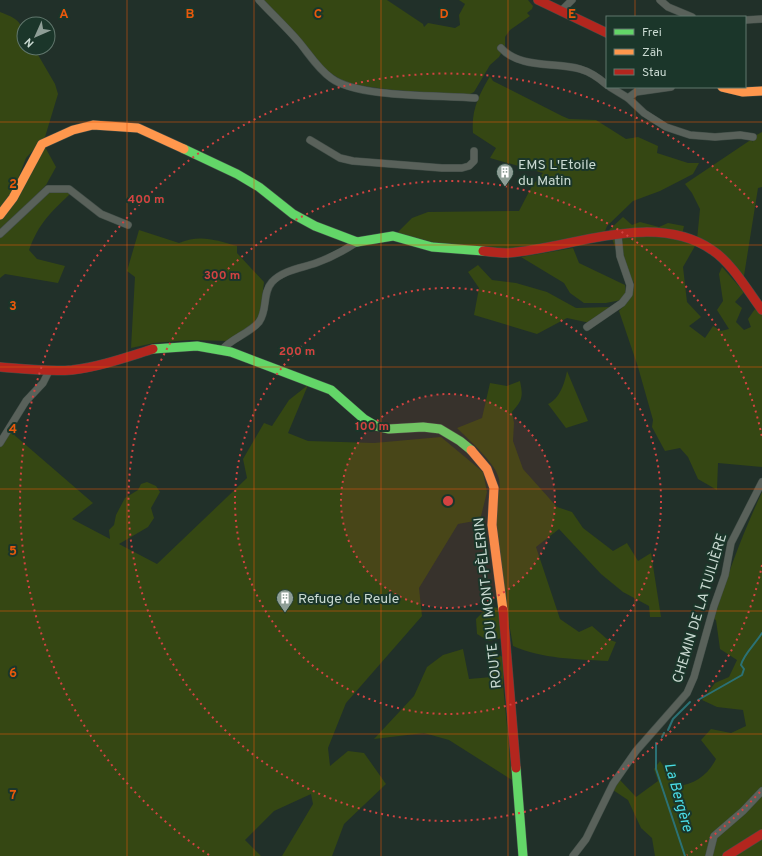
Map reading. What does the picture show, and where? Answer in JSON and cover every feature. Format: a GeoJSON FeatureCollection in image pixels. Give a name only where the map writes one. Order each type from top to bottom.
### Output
{"type":"FeatureCollection","features":[{"type":"Feature","properties":{"kind":"street"},"geometry":{"type":"LineString","coordinates":[[259,0],[298,41],[321,69],[331,78],[342,84],[357,89],[394,93],[475,98]]}},
{"type":"Feature","properties":{"kind":"street"},"geometry":{"type":"LineString","coordinates":[[538,0],[606,33]]}},
{"type":"Feature","properties":{"kind":"street"},"geometry":{"type":"LineString","coordinates":[[561,11],[572,0]]}},
{"type":"Feature","properties":{"kind":"street"},"geometry":{"type":"LineString","coordinates":[[660,0],[668,7],[690,16]]}},
{"type":"Feature","properties":{"kind":"street"},"geometry":{"type":"LineString","coordinates":[[746,20],[762,19]]}},
{"type":"Feature","properties":{"kind":"street"},"geometry":{"type":"LineString","coordinates":[[501,48],[508,56],[520,61],[581,69],[595,75],[606,84]]}},
{"type":"Feature","properties":{"kind":"street"},"geometry":{"type":"LineString","coordinates":[[612,88],[628,98],[644,113],[666,127],[690,135],[715,137],[740,135],[753,137]]}},
{"type":"Feature","properties":{"kind":"street"},"geometry":{"type":"LineString","coordinates":[[628,98],[636,92],[664,88]]}},
{"type":"Feature","properties":{"kind":"street"},"geometry":{"type":"LineString","coordinates":[[726,88],[743,92],[762,91]]}},
{"type":"Feature","properties":{"kind":"street"},"geometry":{"type":"LineString","coordinates":[[0,215],[13,198],[42,144],[73,130],[93,125],[138,128],[199,158],[237,174],[259,187],[293,214],[315,226],[357,242]]}},
{"type":"Feature","properties":{"kind":"street"},"geometry":{"type":"LineString","coordinates":[[310,140],[340,158],[353,161],[434,168],[462,168],[469,166],[474,161],[474,151]]}},
{"type":"Feature","properties":{"kind":"street"},"geometry":{"type":"LineString","coordinates":[[0,234],[48,189],[69,189],[101,214],[128,225]]}},
{"type":"Feature","properties":{"kind":"street"},"geometry":{"type":"LineString","coordinates":[[223,350],[226,345],[251,329],[259,321],[263,315],[266,289],[282,274],[316,263],[357,242],[393,236],[432,247],[505,253],[633,232],[663,232],[681,236],[711,249],[723,259],[762,310]]}},
{"type":"Feature","properties":{"kind":"street"},"geometry":{"type":"LineString","coordinates":[[587,327],[622,303],[629,294],[630,285],[620,256],[618,235]]}},
{"type":"Feature","properties":{"kind":"street","name":"ROUTE DU MONT-PÈLERIN"},"geometry":{"type":"LineString","coordinates":[[0,367],[49,371],[93,366],[157,348],[197,346],[223,350],[332,390],[343,398],[362,418],[374,426],[385,429],[429,427],[444,430],[456,436],[477,456],[491,473],[495,489],[492,508],[492,525],[506,636],[523,856]]}},
{"type":"Feature","properties":{"kind":"street"},"geometry":{"type":"LineString","coordinates":[[0,443],[26,402],[43,383],[49,371]]}},
{"type":"Feature","properties":{"kind":"street","name":"CHEMIN DE LA TUILIÈRE"},"geometry":{"type":"LineString","coordinates":[[573,856],[586,840],[613,784],[636,751],[687,693],[694,676],[724,575],[731,543],[762,482]]}},
{"type":"Feature","properties":{"kind":"street"},"geometry":{"type":"LineString","coordinates":[[709,856],[714,836],[743,811],[762,791]]}},
{"type":"Feature","properties":{"kind":"street"},"geometry":{"type":"LineString","coordinates":[[727,856],[734,850],[762,834]]}},
{"type":"Feature","properties":{"kind":"green space"},"geometry":{"type":"Polygon","coordinates":[[[263,0],[387,0],[423,24],[424,27],[428,23],[455,28],[460,25],[459,15],[465,4],[459,0],[528,0],[533,6],[527,13],[530,16],[510,30],[505,37],[505,47],[499,57],[490,65],[474,92],[468,95],[393,90],[348,84],[327,71],[263,0]]]}},
{"type":"Feature","properties":{"kind":"green space"},"geometry":{"type":"Polygon","coordinates":[[[0,12],[16,20],[16,56],[39,56],[55,84],[58,94],[45,137],[26,158],[14,189],[0,208],[0,12]]]}},
{"type":"Feature","properties":{"kind":"green space"},"geometry":{"type":"Polygon","coordinates":[[[490,76],[493,81],[569,119],[596,120],[626,139],[638,137],[658,146],[657,153],[688,163],[699,163],[693,174],[660,191],[633,201],[607,226],[604,234],[508,249],[449,246],[397,233],[412,218],[428,212],[519,211],[532,186],[543,173],[490,158],[496,148],[473,133],[473,117],[477,103],[490,76]]]}},
{"type":"Feature","properties":{"kind":"green space"},"geometry":{"type":"Polygon","coordinates":[[[762,132],[762,187],[758,188],[743,282],[697,240],[700,209],[692,193],[685,184],[752,139],[753,143],[753,137],[762,132]]]}},
{"type":"Feature","properties":{"kind":"green space"},"geometry":{"type":"Polygon","coordinates":[[[45,147],[56,167],[46,185],[0,232],[0,217],[35,158],[45,147]]]}},
{"type":"Feature","properties":{"kind":"green space"},"geometry":{"type":"Polygon","coordinates":[[[67,191],[70,194],[41,225],[29,250],[37,259],[65,266],[58,283],[5,274],[0,278],[0,237],[48,192],[67,191]]]}},
{"type":"Feature","properties":{"kind":"green space"},"geometry":{"type":"Polygon","coordinates":[[[623,217],[632,225],[640,222],[659,227],[668,223],[684,226],[681,239],[695,246],[683,267],[687,302],[701,317],[689,326],[705,338],[713,326],[721,331],[729,329],[717,310],[723,301],[719,274],[722,267],[744,292],[735,302],[742,308],[736,322],[744,330],[751,327],[748,319],[755,309],[762,315],[762,467],[718,463],[717,490],[698,479],[688,457],[680,448],[665,451],[652,427],[653,420],[638,367],[619,311],[628,301],[634,283],[616,250],[609,230],[623,217]]]}},
{"type":"Feature","properties":{"kind":"green space"},"geometry":{"type":"Polygon","coordinates":[[[139,230],[179,243],[201,238],[237,246],[237,253],[264,282],[260,314],[250,328],[228,341],[190,340],[154,343],[131,348],[135,277],[127,271],[139,230]]]}},
{"type":"Feature","properties":{"kind":"green space"},"geometry":{"type":"Polygon","coordinates":[[[573,248],[579,263],[625,285],[626,294],[621,300],[606,303],[584,303],[570,293],[564,283],[521,257],[573,248]]]}},
{"type":"Feature","properties":{"kind":"green space"},"geometry":{"type":"Polygon","coordinates":[[[478,265],[492,280],[516,283],[547,292],[576,308],[610,307],[590,323],[567,318],[537,334],[474,315],[479,288],[468,272],[478,265]]]}},
{"type":"Feature","properties":{"kind":"green space"},"geometry":{"type":"Polygon","coordinates":[[[567,371],[588,421],[566,428],[548,404],[552,402],[559,394],[567,371]]]}},
{"type":"Feature","properties":{"kind":"green space"},"geometry":{"type":"Polygon","coordinates":[[[520,381],[522,390],[521,398],[512,412],[514,423],[513,441],[523,469],[557,507],[572,512],[583,528],[613,551],[627,543],[638,561],[651,553],[661,617],[650,617],[649,606],[623,592],[601,574],[559,529],[536,547],[560,619],[579,632],[592,626],[607,639],[616,642],[608,661],[547,656],[513,646],[505,600],[495,507],[499,492],[499,480],[496,470],[474,444],[457,428],[482,418],[490,383],[507,386],[520,381]]]}},
{"type":"Feature","properties":{"kind":"green space"},"geometry":{"type":"Polygon","coordinates":[[[308,385],[288,433],[308,441],[374,443],[441,437],[483,472],[487,492],[480,520],[458,524],[419,588],[422,616],[346,703],[328,748],[330,766],[348,751],[364,753],[386,784],[344,824],[332,856],[282,856],[313,804],[311,794],[274,811],[245,840],[261,856],[0,856],[0,447],[8,434],[12,433],[93,503],[72,519],[110,539],[109,530],[114,525],[116,515],[125,498],[138,490],[141,484],[147,482],[156,486],[160,492],[151,508],[154,518],[148,527],[119,544],[157,564],[247,478],[243,459],[264,423],[272,426],[289,400],[308,385]]]}},
{"type":"Feature","properties":{"kind":"green space"},"geometry":{"type":"Polygon","coordinates":[[[762,492],[762,856],[655,856],[652,838],[641,828],[628,800],[613,790],[620,780],[636,797],[658,781],[654,769],[660,761],[677,786],[689,784],[705,774],[716,759],[701,740],[711,729],[731,733],[746,726],[743,710],[717,707],[702,700],[715,683],[729,677],[737,660],[720,649],[716,620],[714,619],[736,554],[762,492]]]}},
{"type":"Feature","properties":{"kind":"green space"},"geometry":{"type":"Polygon","coordinates":[[[489,606],[498,608],[502,638],[489,641],[477,634],[476,619],[489,606]]]}},
{"type":"Feature","properties":{"kind":"green space"},"geometry":{"type":"Polygon","coordinates":[[[463,649],[469,679],[492,677],[493,651],[504,658],[503,684],[512,780],[449,740],[424,733],[374,739],[414,696],[427,667],[443,655],[463,649]]]}},
{"type":"Feature","properties":{"kind":"waterway","name":"La Bergère"},"geometry":{"type":"LineString","coordinates":[[698,700],[742,675],[744,669],[741,665],[742,661],[762,633]]}},
{"type":"Feature","properties":{"kind":"waterway","name":"La Bergère"},"geometry":{"type":"LineString","coordinates":[[668,730],[673,719],[690,702]]}},
{"type":"Feature","properties":{"kind":"waterway","name":"La Bergère"},"geometry":{"type":"LineString","coordinates":[[662,737],[664,733]]}},
{"type":"Feature","properties":{"kind":"waterway","name":"La Bergère"},"geometry":{"type":"LineString","coordinates":[[656,743],[656,769],[685,856]]}},
{"type":"Feature","properties":{"kind":"traffic: fast"},"geometry":{"type":"LineString","coordinates":[[184,149],[237,174],[259,187],[293,214],[315,226],[357,242],[393,236],[432,247],[483,251]]}},
{"type":"Feature","properties":{"kind":"traffic: fast"},"geometry":{"type":"LineString","coordinates":[[153,349],[197,346],[231,352],[331,390],[364,419],[376,426],[389,429],[423,427],[440,429],[460,441],[471,450]]}},
{"type":"Feature","properties":{"kind":"traffic: fast"},"geometry":{"type":"LineString","coordinates":[[516,768],[523,856]]}},
{"type":"Feature","properties":{"kind":"traffic: slow"},"geometry":{"type":"LineString","coordinates":[[726,88],[743,92],[762,91]]}},
{"type":"Feature","properties":{"kind":"traffic: slow"},"geometry":{"type":"LineString","coordinates":[[0,215],[13,198],[42,144],[73,130],[93,125],[138,128],[184,149]]}},
{"type":"Feature","properties":{"kind":"traffic: slow"},"geometry":{"type":"LineString","coordinates":[[471,450],[487,469],[494,488],[492,525],[503,610]]}},
{"type":"Feature","properties":{"kind":"traffic: jam"},"geometry":{"type":"LineString","coordinates":[[538,0],[606,33]]}},
{"type":"Feature","properties":{"kind":"traffic: jam"},"geometry":{"type":"LineString","coordinates":[[483,251],[507,253],[532,250],[611,235],[638,232],[664,233],[689,238],[719,255],[739,277],[762,310]]}},
{"type":"Feature","properties":{"kind":"traffic: jam"},"geometry":{"type":"LineString","coordinates":[[0,367],[63,371],[82,369],[153,349]]}},
{"type":"Feature","properties":{"kind":"traffic: jam"},"geometry":{"type":"LineString","coordinates":[[503,610],[516,768]]}},
{"type":"Feature","properties":{"kind":"traffic: jam"},"geometry":{"type":"LineString","coordinates":[[727,856],[762,834]]}},
{"type":"Feature","properties":{"kind":"place","name":"EMS L'Etoile du Matin"},"geometry":{"type":"Point","coordinates":[505,187]}},
{"type":"Feature","properties":{"kind":"place","name":"Refuge de Reule"},"geometry":{"type":"Point","coordinates":[285,613]}}]}
